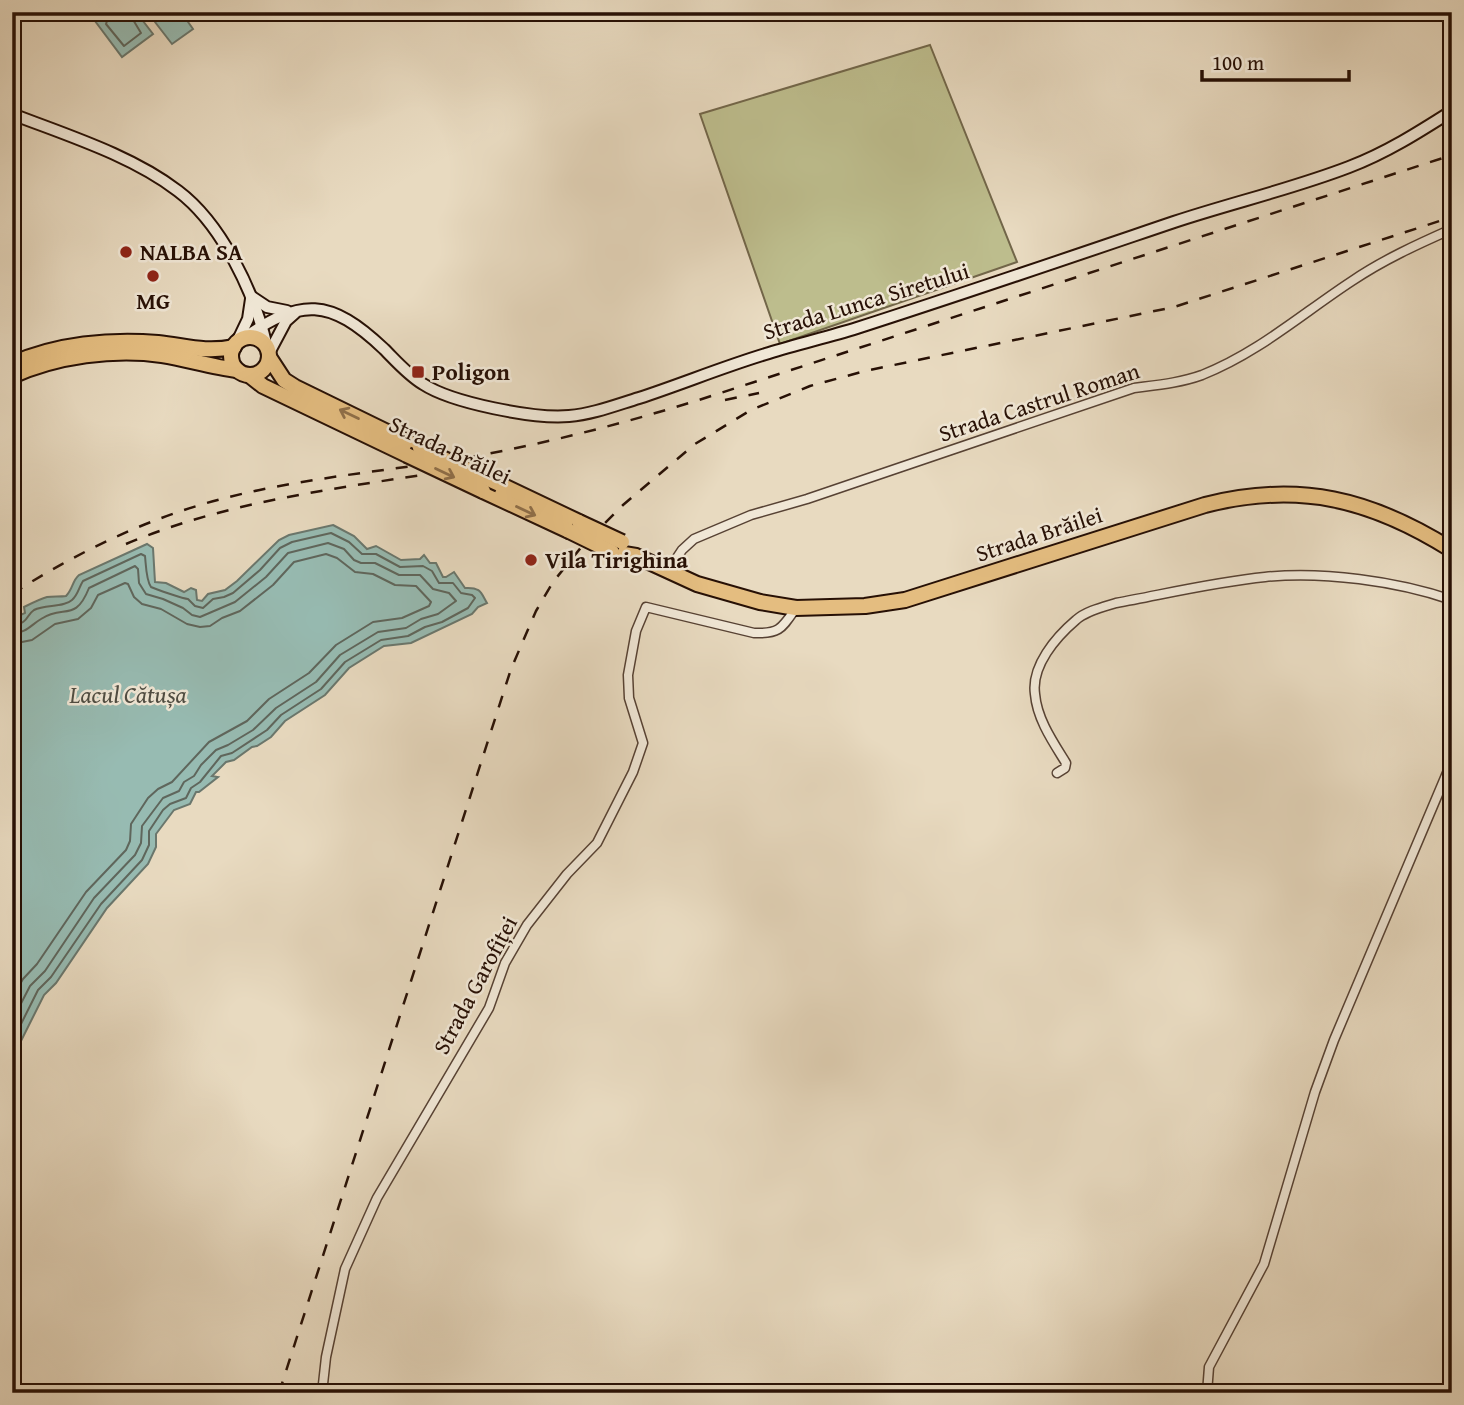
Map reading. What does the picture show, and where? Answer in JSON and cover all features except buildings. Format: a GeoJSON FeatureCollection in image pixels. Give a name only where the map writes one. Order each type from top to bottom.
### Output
{"type":"FeatureCollection","features":[{"type":"Feature","properties":{"kind":"highway"},"geometry":{"type":"LineString","coordinates":[[12,364],[47,352],[89,345],[127,342],[208,351],[237,343],[247,337],[258,339],[268,353],[265,368],[260,372],[243,372],[231,356],[237,343]]}},
{"type":"Feature","properties":{"kind":"highway","name":"Strada Brăilei"},"geometry":{"type":"LineString","coordinates":[[12,376],[57,361],[90,355],[127,353],[159,355],[243,372],[263,386],[413,452],[499,484],[574,526],[698,584],[733,595],[796,608],[865,606],[905,600],[1205,505],[1233,498],[1265,495],[1323,498],[1362,506],[1411,526],[1452,550]]}},
{"type":"Feature","properties":{"kind":"highway","name":"Strada Brăilei"},"geometry":{"type":"LineString","coordinates":[[268,353],[284,380],[295,387],[483,491],[574,526]]}},
{"type":"Feature","properties":{"kind":"street","name":"Strada Lunca Siretului"},"geometry":{"type":"LineString","coordinates":[[252,297],[274,310],[321,309],[352,322],[419,382],[440,392],[523,413],[559,416],[582,414],[664,390],[766,354],[853,329],[1183,219],[1349,167],[1403,142],[1452,111]]}},
{"type":"Feature","properties":{"kind":"street"},"geometry":{"type":"LineString","coordinates":[[12,114],[137,166],[181,192],[212,227],[252,297],[268,353]]}},
{"type":"Feature","properties":{"kind":"street","name":"Strada Castrul Roman"},"geometry":{"type":"LineString","coordinates":[[668,571],[682,550],[694,539],[751,515],[807,499],[1134,388],[1172,383],[1202,375],[1261,344],[1354,279],[1421,242],[1452,229]]}},
{"type":"Feature","properties":{"kind":"street"},"geometry":{"type":"LineString","coordinates":[[237,343],[248,319],[252,297]]}},
{"type":"Feature","properties":{"kind":"street"},"geometry":{"type":"LineString","coordinates":[[237,343],[262,325],[300,309]]}},
{"type":"Feature","properties":{"kind":"street"},"geometry":{"type":"LineString","coordinates":[[268,353],[286,321],[300,309]]}},
{"type":"Feature","properties":{"kind":"street"},"geometry":{"type":"LineString","coordinates":[[1057,773],[1062,772],[1066,763],[1040,715],[1034,692],[1037,672],[1049,650],[1077,619],[1098,609],[1116,603],[1280,575],[1372,581],[1452,600]]}},
{"type":"Feature","properties":{"kind":"street","name":"Strada Garofiței"},"geometry":{"type":"LineString","coordinates":[[322,1393],[326,1357],[345,1269],[377,1198],[489,1008],[505,963],[527,925],[567,874],[597,843],[634,772],[643,743],[629,698],[628,675],[636,631],[646,607],[754,633],[781,629],[796,608]]}},
{"type":"Feature","properties":{"kind":"street"},"geometry":{"type":"LineString","coordinates":[[1207,1393],[1209,1367],[1264,1264],[1315,1092],[1334,1040],[1452,761]]}},
{"type":"Feature","properties":{"kind":"green space"},"geometry":{"type":"Polygon","coordinates":[[[930,45],[1017,262],[780,344],[700,114],[930,45]]]}},
{"type":"Feature","properties":{"kind":"water"},"geometry":{"type":"Polygon","coordinates":[[[107,12],[136,12],[153,34],[122,57],[95,21],[107,12]]]}},
{"type":"Feature","properties":{"kind":"water"},"geometry":{"type":"Polygon","coordinates":[[[168,12],[181,12],[193,29],[172,44],[155,22],[168,12]]]}},
{"type":"Feature","properties":{"kind":"water","name":"Lacul Cătușa"},"geometry":{"type":"Polygon","coordinates":[[[333,525],[354,536],[367,549],[376,546],[401,560],[420,559],[424,555],[430,563],[436,563],[443,577],[454,572],[465,588],[477,590],[487,603],[472,614],[411,643],[384,646],[349,668],[325,695],[285,721],[271,737],[234,760],[226,762],[212,776],[218,777],[196,792],[190,804],[174,810],[156,834],[156,847],[148,864],[107,908],[56,983],[44,995],[12,1059],[12,619],[25,613],[24,607],[39,600],[66,596],[79,575],[147,544],[153,548],[155,582],[166,583],[184,592],[191,588],[196,590],[197,600],[202,601],[208,594],[225,590],[237,581],[279,540],[289,535],[333,525]]]}},
{"type":"Feature","properties":{"kind":"railway"},"geometry":{"type":"LineString","coordinates":[[12,594],[63,563],[117,536],[200,505],[289,484],[499,451],[558,439],[644,416],[1452,155]]}},
{"type":"Feature","properties":{"kind":"railway"},"geometry":{"type":"LineString","coordinates":[[279,1393],[511,669],[536,611],[553,582],[583,545],[623,505],[695,444],[751,410],[810,386],[865,371],[1174,307],[1452,217]]}},
{"type":"Feature","properties":{"kind":"railway"},"geometry":{"type":"LineString","coordinates":[[725,400],[759,393]]}},
{"type":"Feature","properties":{"kind":"railway"},"geometry":{"type":"LineString","coordinates":[[126,544],[237,508],[313,492],[428,474]]}},
{"type":"Feature","properties":{"kind":"place","name":"NALBA SA"},"geometry":{"type":"Point","coordinates":[126,252]}},
{"type":"Feature","properties":{"kind":"place","name":"MG"},"geometry":{"type":"Point","coordinates":[153,276]}},
{"type":"Feature","properties":{"kind":"place","name":"Poligon"},"geometry":{"type":"Point","coordinates":[418,372]}},
{"type":"Feature","properties":{"kind":"place","name":"Vila Tirighina"},"geometry":{"type":"Point","coordinates":[531,560]}}]}
